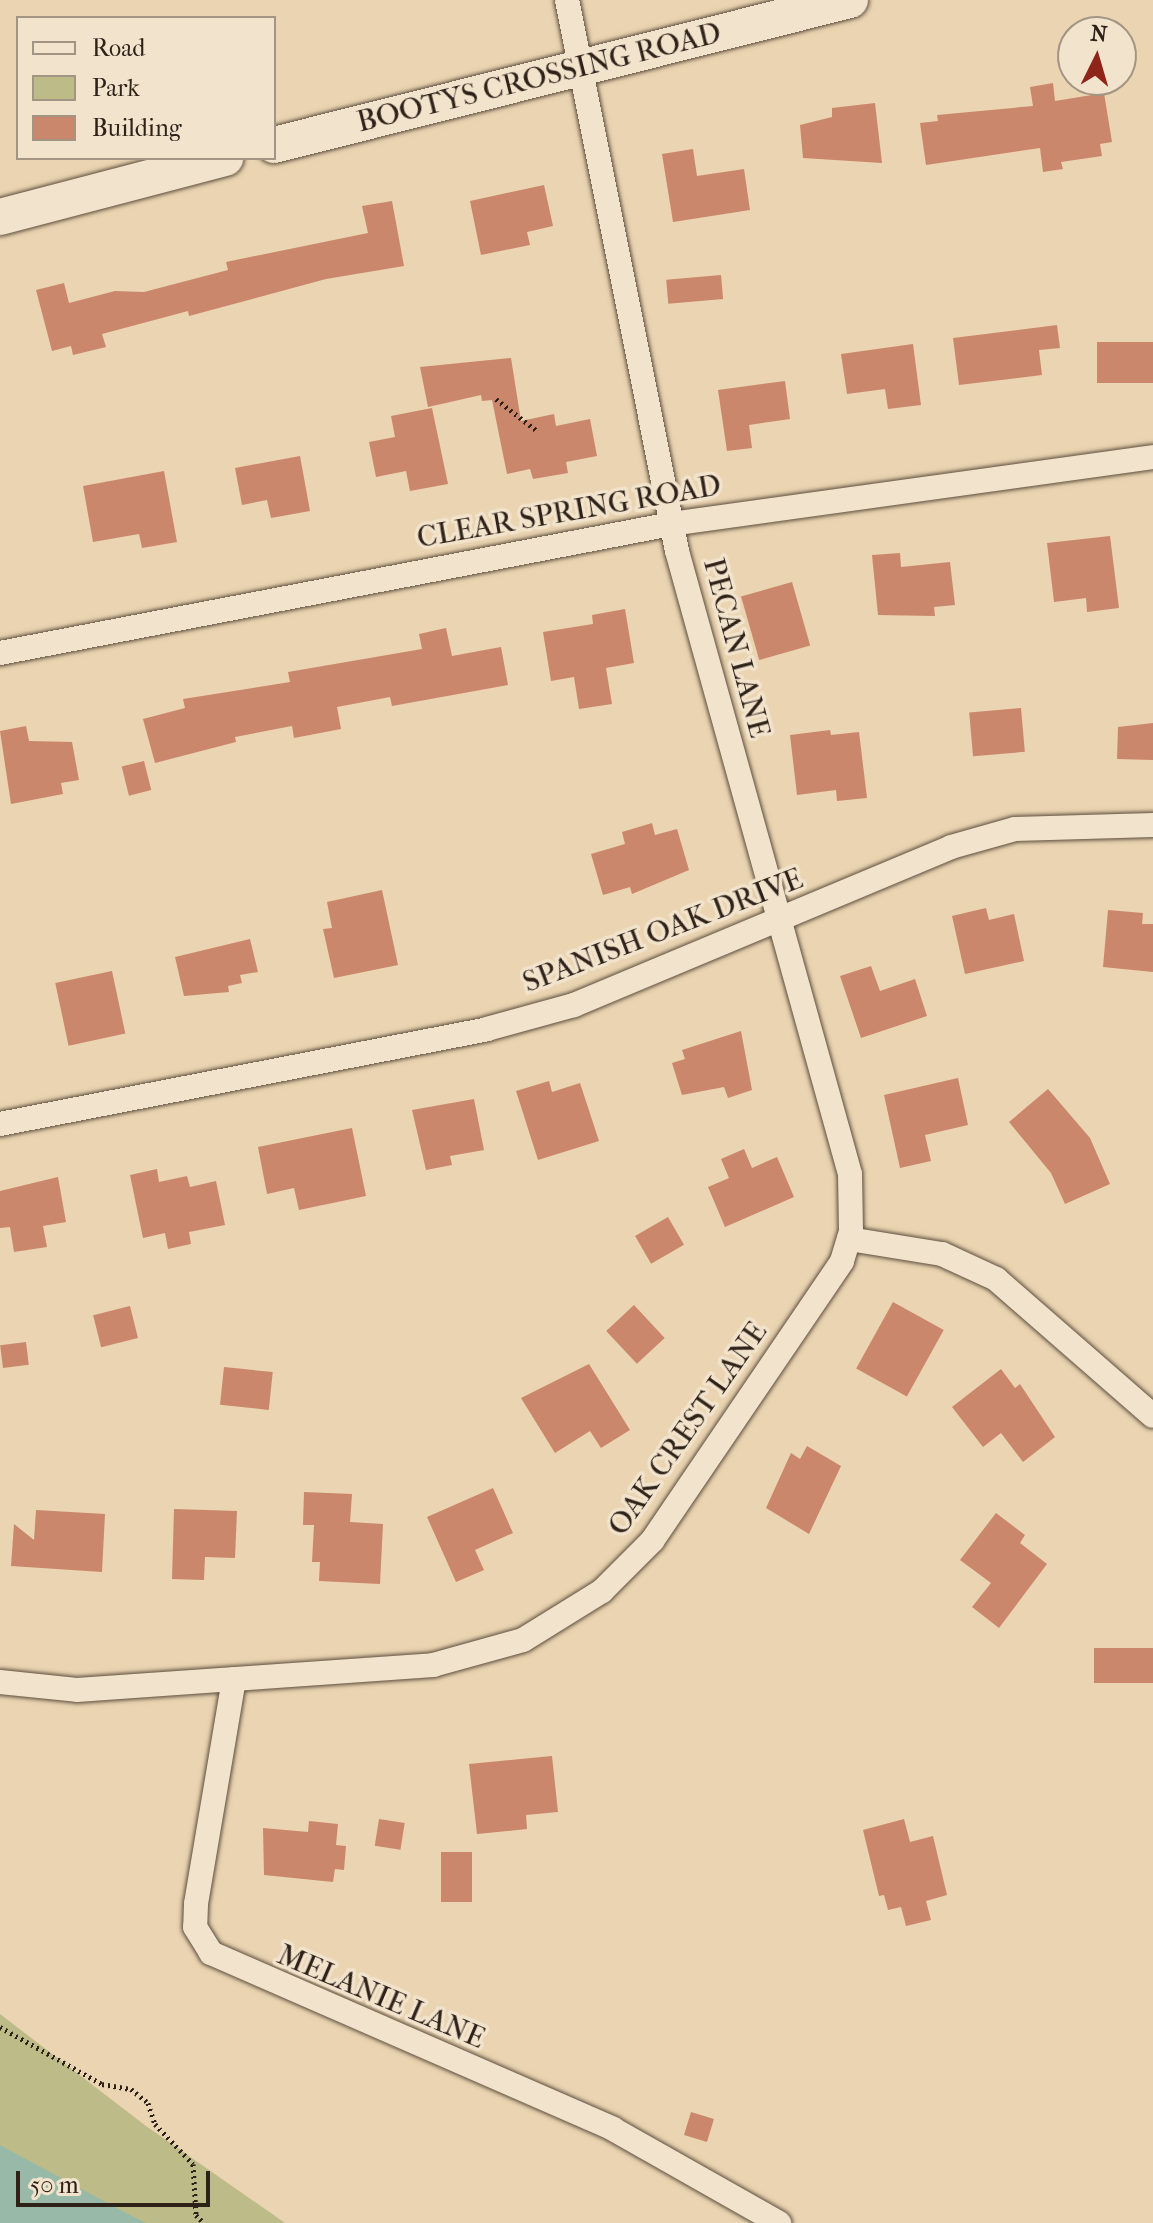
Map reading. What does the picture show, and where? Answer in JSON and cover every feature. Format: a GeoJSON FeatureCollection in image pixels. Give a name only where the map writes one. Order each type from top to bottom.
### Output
{"type":"FeatureCollection","features":[{"type":"Feature","properties":{"kind":"street","name":"PECAN LANE"},"geometry":{"type":"LineString","coordinates":[[567,0],[583,65],[671,524],[850,1174],[849,1239]]}},
{"type":"Feature","properties":{"kind":"street","name":"BOOTYS CROSSING ROAD"},"geometry":{"type":"LineString","coordinates":[[276,144],[850,0]]}},
{"type":"Feature","properties":{"kind":"street"},"geometry":{"type":"LineString","coordinates":[[0,217],[217,160]]}},
{"type":"Feature","properties":{"kind":"street","name":"CLEAR SPRING ROAD"},"geometry":{"type":"LineString","coordinates":[[0,653],[671,524],[1153,457]]}},
{"type":"Feature","properties":{"kind":"street","name":"SPANISH OAK DRIVE"},"geometry":{"type":"LineString","coordinates":[[0,1124],[487,1029],[574,1005],[986,836],[1037,825],[1153,825]]}},
{"type":"Feature","properties":{"kind":"street"},"geometry":{"type":"LineString","coordinates":[[849,1239],[942,1254],[996,1279],[1153,1416]]}},
{"type":"Feature","properties":{"kind":"street","name":"OAK CREST LANE"},"geometry":{"type":"LineString","coordinates":[[0,1682],[77,1690],[433,1665],[508,1645],[564,1618],[652,1541],[828,1287],[849,1239]]}},
{"type":"Feature","properties":{"kind":"street","name":"MELANIE LANE"},"geometry":{"type":"LineString","coordinates":[[234,1679],[196,1904],[195,1927],[211,1953],[613,2129],[779,2223]]}},
{"type":"Feature","properties":{"kind":"path"},"geometry":{"type":"LineString","coordinates":[[496,399],[536,430]]}},
{"type":"Feature","properties":{"kind":"path"},"geometry":{"type":"LineString","coordinates":[[0,2027],[102,2084],[131,2089],[148,2103],[155,2124],[193,2164],[196,2215],[204,2223]]}},
{"type":"Feature","properties":{"kind":"green space"},"geometry":{"type":"Polygon","coordinates":[[[0,2014],[146,2126],[285,2223],[0,2223],[0,2014]]]}},
{"type":"Feature","properties":{"kind":"shaded area"},"geometry":{"type":"Polygon","coordinates":[[[0,2145],[126,2213],[146,2223],[0,2223],[0,2145]]]}},
{"type":"Feature","properties":{"kind":"building"},"geometry":{"type":"Polygon","coordinates":[[[1053,83],[1055,101],[1104,96],[1112,142],[1100,144],[1102,156],[1061,162],[1063,169],[1043,172],[1040,148],[926,165],[920,123],[938,121],[937,115],[1033,106],[1030,87],[1053,83]]]}},
{"type":"Feature","properties":{"kind":"building"},"geometry":{"type":"Polygon","coordinates":[[[875,103],[882,163],[803,158],[800,125],[832,117],[832,108],[875,103]]]}},
{"type":"Feature","properties":{"kind":"building"},"geometry":{"type":"Polygon","coordinates":[[[693,149],[697,176],[744,169],[750,210],[673,222],[662,154],[693,149]]]}},
{"type":"Feature","properties":{"kind":"building"},"geometry":{"type":"Polygon","coordinates":[[[544,185],[553,226],[527,232],[530,245],[481,255],[470,201],[544,185]]]}},
{"type":"Feature","properties":{"kind":"building"},"geometry":{"type":"Polygon","coordinates":[[[392,201],[404,266],[326,279],[189,316],[188,311],[102,334],[106,347],[73,355],[71,346],[52,351],[36,290],[64,283],[69,303],[115,291],[144,292],[228,270],[226,262],[368,233],[362,206],[392,201]]]}},
{"type":"Feature","properties":{"kind":"building"},"geometry":{"type":"Polygon","coordinates":[[[721,275],[723,299],[668,304],[666,280],[721,275]]]}},
{"type":"Feature","properties":{"kind":"building"},"geometry":{"type":"Polygon","coordinates":[[[1057,325],[1060,348],[1039,350],[1042,375],[959,385],[953,338],[1057,325]]]}},
{"type":"Feature","properties":{"kind":"building"},"geometry":{"type":"Polygon","coordinates":[[[1097,342],[1153,342],[1153,383],[1097,383],[1097,342]]]}},
{"type":"Feature","properties":{"kind":"building"},"geometry":{"type":"Polygon","coordinates":[[[913,344],[921,405],[888,409],[885,389],[847,394],[841,354],[913,344]]]}},
{"type":"Feature","properties":{"kind":"building"},"geometry":{"type":"Polygon","coordinates":[[[511,358],[521,421],[554,414],[556,426],[590,419],[597,456],[566,462],[568,473],[533,479],[530,469],[507,474],[492,400],[482,401],[481,395],[428,407],[420,367],[511,358]]]}},
{"type":"Feature","properties":{"kind":"building"},"geometry":{"type":"Polygon","coordinates":[[[785,381],[790,419],[749,425],[752,448],[727,451],[718,390],[785,381]]]}},
{"type":"Feature","properties":{"kind":"building"},"geometry":{"type":"Polygon","coordinates":[[[432,408],[448,484],[410,491],[406,471],[376,477],[369,442],[395,437],[391,416],[432,408]]]}},
{"type":"Feature","properties":{"kind":"building"},"geometry":{"type":"Polygon","coordinates":[[[300,456],[310,511],[271,518],[267,500],[242,505],[235,468],[300,456]]]}},
{"type":"Feature","properties":{"kind":"building"},"geometry":{"type":"Polygon","coordinates":[[[164,471],[177,542],[142,548],[139,534],[93,542],[83,486],[164,471]]]}},
{"type":"Feature","properties":{"kind":"building"},"geometry":{"type":"Polygon","coordinates":[[[1110,536],[1119,608],[1087,612],[1086,598],[1054,602],[1047,543],[1110,536]]]}},
{"type":"Feature","properties":{"kind":"building"},"geometry":{"type":"Polygon","coordinates":[[[900,553],[901,567],[950,562],[955,605],[934,607],[935,616],[878,615],[872,555],[900,553]]]}},
{"type":"Feature","properties":{"kind":"building"},"geometry":{"type":"Polygon","coordinates":[[[792,582],[810,645],[759,660],[741,597],[792,582]]]}},
{"type":"Feature","properties":{"kind":"building"},"geometry":{"type":"Polygon","coordinates":[[[625,609],[634,663],[606,668],[612,704],[579,709],[574,677],[551,681],[543,632],[593,624],[592,615],[625,609]]]}},
{"type":"Feature","properties":{"kind":"building"},"geometry":{"type":"Polygon","coordinates":[[[446,628],[452,656],[501,647],[508,685],[392,706],[390,697],[337,707],[341,729],[294,738],[292,726],[235,737],[236,742],[155,763],[143,719],[185,708],[183,699],[290,682],[288,672],[422,649],[419,634],[446,628]]]}},
{"type":"Feature","properties":{"kind":"building"},"geometry":{"type":"Polygon","coordinates":[[[1021,708],[1025,752],[973,756],[969,713],[1021,708]]]}},
{"type":"Feature","properties":{"kind":"building"},"geometry":{"type":"Polygon","coordinates":[[[1153,723],[1153,760],[1117,759],[1118,727],[1153,723]]]}},
{"type":"Feature","properties":{"kind":"building"},"geometry":{"type":"Polygon","coordinates":[[[26,726],[29,741],[72,742],[79,780],[61,783],[63,794],[11,804],[0,731],[26,726]]]}},
{"type":"Feature","properties":{"kind":"building"},"geometry":{"type":"Polygon","coordinates":[[[830,730],[831,735],[859,732],[867,798],[837,801],[836,790],[797,795],[790,735],[830,730]]]}},
{"type":"Feature","properties":{"kind":"building"},"geometry":{"type":"Polygon","coordinates":[[[144,761],[151,790],[129,796],[122,767],[144,761]]]}},
{"type":"Feature","properties":{"kind":"building"},"geometry":{"type":"Polygon","coordinates":[[[652,823],[655,835],[677,829],[689,870],[632,894],[630,887],[603,895],[591,854],[625,844],[622,832],[652,823]]]}},
{"type":"Feature","properties":{"kind":"building"},"geometry":{"type":"Polygon","coordinates":[[[382,890],[398,965],[334,978],[323,929],[332,928],[327,902],[382,890]]]}},
{"type":"Feature","properties":{"kind":"building"},"geometry":{"type":"Polygon","coordinates":[[[986,908],[989,920],[1014,914],[1024,961],[965,974],[952,916],[986,908]]]}},
{"type":"Feature","properties":{"kind":"building"},"geometry":{"type":"Polygon","coordinates":[[[1108,910],[1143,913],[1142,924],[1153,924],[1153,972],[1103,967],[1108,910]]]}},
{"type":"Feature","properties":{"kind":"building"},"geometry":{"type":"Polygon","coordinates":[[[250,939],[258,972],[240,975],[242,983],[228,986],[229,992],[184,996],[175,957],[250,939]]]}},
{"type":"Feature","properties":{"kind":"building"},"geometry":{"type":"Polygon","coordinates":[[[871,966],[880,991],[915,979],[927,1016],[861,1038],[840,976],[871,966]]]}},
{"type":"Feature","properties":{"kind":"building"},"geometry":{"type":"Polygon","coordinates":[[[112,971],[125,1034],[69,1046],[55,983],[112,971]]]}},
{"type":"Feature","properties":{"kind":"building"},"geometry":{"type":"Polygon","coordinates":[[[741,1031],[752,1090],[728,1098],[724,1087],[682,1095],[672,1063],[685,1059],[682,1050],[741,1031]]]}},
{"type":"Feature","properties":{"kind":"building"},"geometry":{"type":"Polygon","coordinates":[[[958,1078],[968,1125],[925,1135],[931,1161],[900,1168],[884,1095],[958,1078]]]}},
{"type":"Feature","properties":{"kind":"building"},"geometry":{"type":"Polygon","coordinates":[[[549,1081],[552,1092],[580,1083],[599,1141],[538,1160],[516,1091],[549,1081]]]}},
{"type":"Feature","properties":{"kind":"building"},"geometry":{"type":"Polygon","coordinates":[[[1048,1089],[1090,1138],[1110,1184],[1065,1204],[1051,1173],[1009,1122],[1048,1089]]]}},
{"type":"Feature","properties":{"kind":"building"},"geometry":{"type":"Polygon","coordinates":[[[474,1099],[484,1150],[450,1156],[452,1165],[426,1170],[412,1110],[474,1099]]]}},
{"type":"Feature","properties":{"kind":"building"},"geometry":{"type":"Polygon","coordinates":[[[352,1128],[366,1196],[299,1210],[294,1188],[267,1194],[258,1147],[352,1128]]]}},
{"type":"Feature","properties":{"kind":"building"},"geometry":{"type":"Polygon","coordinates":[[[744,1149],[752,1168],[777,1157],[794,1197],[725,1227],[708,1187],[729,1178],[721,1159],[744,1149]]]}},
{"type":"Feature","properties":{"kind":"building"},"geometry":{"type":"Polygon","coordinates":[[[157,1169],[159,1182],[187,1176],[190,1187],[216,1181],[225,1225],[189,1232],[191,1244],[168,1249],[165,1233],[143,1238],[130,1175],[157,1169]]]}},
{"type":"Feature","properties":{"kind":"building"},"geometry":{"type":"Polygon","coordinates":[[[58,1177],[66,1222],[43,1226],[47,1247],[14,1252],[10,1227],[0,1228],[0,1191],[58,1177]]]}},
{"type":"Feature","properties":{"kind":"building"},"geometry":{"type":"Polygon","coordinates":[[[668,1217],[684,1245],[651,1264],[635,1236],[668,1217]]]}},
{"type":"Feature","properties":{"kind":"building"},"geometry":{"type":"Polygon","coordinates":[[[893,1302],[944,1330],[907,1397],[856,1368],[893,1302]]]}},
{"type":"Feature","properties":{"kind":"building"},"geometry":{"type":"Polygon","coordinates":[[[634,1305],[665,1338],[637,1364],[606,1331],[634,1305]]]}},
{"type":"Feature","properties":{"kind":"building"},"geometry":{"type":"Polygon","coordinates":[[[130,1306],[138,1338],[101,1347],[93,1315],[130,1306]]]}},
{"type":"Feature","properties":{"kind":"building"},"geometry":{"type":"Polygon","coordinates":[[[26,1342],[29,1365],[3,1368],[0,1345],[26,1342]]]}},
{"type":"Feature","properties":{"kind":"building"},"geometry":{"type":"Polygon","coordinates":[[[589,1364],[630,1430],[601,1448],[590,1431],[555,1453],[521,1398],[589,1364]]]}},
{"type":"Feature","properties":{"kind":"building"},"geometry":{"type":"Polygon","coordinates":[[[224,1367],[273,1372],[269,1410],[220,1405],[224,1367]]]}},
{"type":"Feature","properties":{"kind":"building"},"geometry":{"type":"Polygon","coordinates":[[[1001,1369],[1015,1388],[1020,1384],[1055,1437],[1023,1462],[1001,1433],[983,1447],[952,1407],[1001,1369]]]}},
{"type":"Feature","properties":{"kind":"building"},"geometry":{"type":"Polygon","coordinates":[[[807,1446],[841,1466],[809,1534],[766,1508],[791,1453],[800,1459],[807,1446]]]}},
{"type":"Feature","properties":{"kind":"building"},"geometry":{"type":"Polygon","coordinates":[[[493,1488],[513,1533],[475,1550],[484,1570],[456,1582],[427,1517],[493,1488]]]}},
{"type":"Feature","properties":{"kind":"building"},"geometry":{"type":"Polygon","coordinates":[[[304,1492],[352,1494],[350,1522],[383,1524],[380,1584],[319,1581],[320,1562],[312,1562],[314,1525],[303,1525],[304,1492]]]}},
{"type":"Feature","properties":{"kind":"building"},"geometry":{"type":"Polygon","coordinates":[[[174,1509],[237,1511],[235,1558],[205,1557],[204,1580],[172,1579],[174,1509]]]}},
{"type":"Feature","properties":{"kind":"building"},"geometry":{"type":"Polygon","coordinates":[[[36,1510],[105,1514],[102,1572],[11,1566],[14,1524],[34,1540],[36,1510]]]}},
{"type":"Feature","properties":{"kind":"building"},"geometry":{"type":"Polygon","coordinates":[[[996,1513],[1025,1535],[1020,1543],[1047,1564],[999,1628],[972,1607],[991,1583],[960,1560],[996,1513]]]}},
{"type":"Feature","properties":{"kind":"building"},"geometry":{"type":"Polygon","coordinates":[[[1094,1648],[1153,1648],[1153,1683],[1094,1683],[1094,1648]]]}},
{"type":"Feature","properties":{"kind":"building"},"geometry":{"type":"Polygon","coordinates":[[[552,1756],[558,1812],[526,1815],[527,1829],[477,1834],[469,1764],[552,1756]]]}},
{"type":"Feature","properties":{"kind":"building"},"geometry":{"type":"Polygon","coordinates":[[[379,1819],[405,1823],[400,1850],[375,1846],[379,1819]]]}},
{"type":"Feature","properties":{"kind":"building"},"geometry":{"type":"Polygon","coordinates":[[[904,1819],[910,1842],[933,1836],[947,1895],[926,1901],[931,1920],[906,1926],[901,1907],[888,1910],[884,1895],[879,1896],[863,1830],[904,1819]]]}},
{"type":"Feature","properties":{"kind":"building"},"geometry":{"type":"Polygon","coordinates":[[[309,1821],[338,1824],[336,1845],[346,1846],[344,1870],[335,1869],[333,1882],[264,1875],[263,1828],[308,1832],[309,1821]]]}},
{"type":"Feature","properties":{"kind":"building"},"geometry":{"type":"Polygon","coordinates":[[[441,1852],[472,1852],[472,1902],[441,1902],[441,1852]]]}},
{"type":"Feature","properties":{"kind":"building"},"geometry":{"type":"Polygon","coordinates":[[[691,2112],[714,2119],[707,2142],[684,2135],[691,2112]]]}}]}
